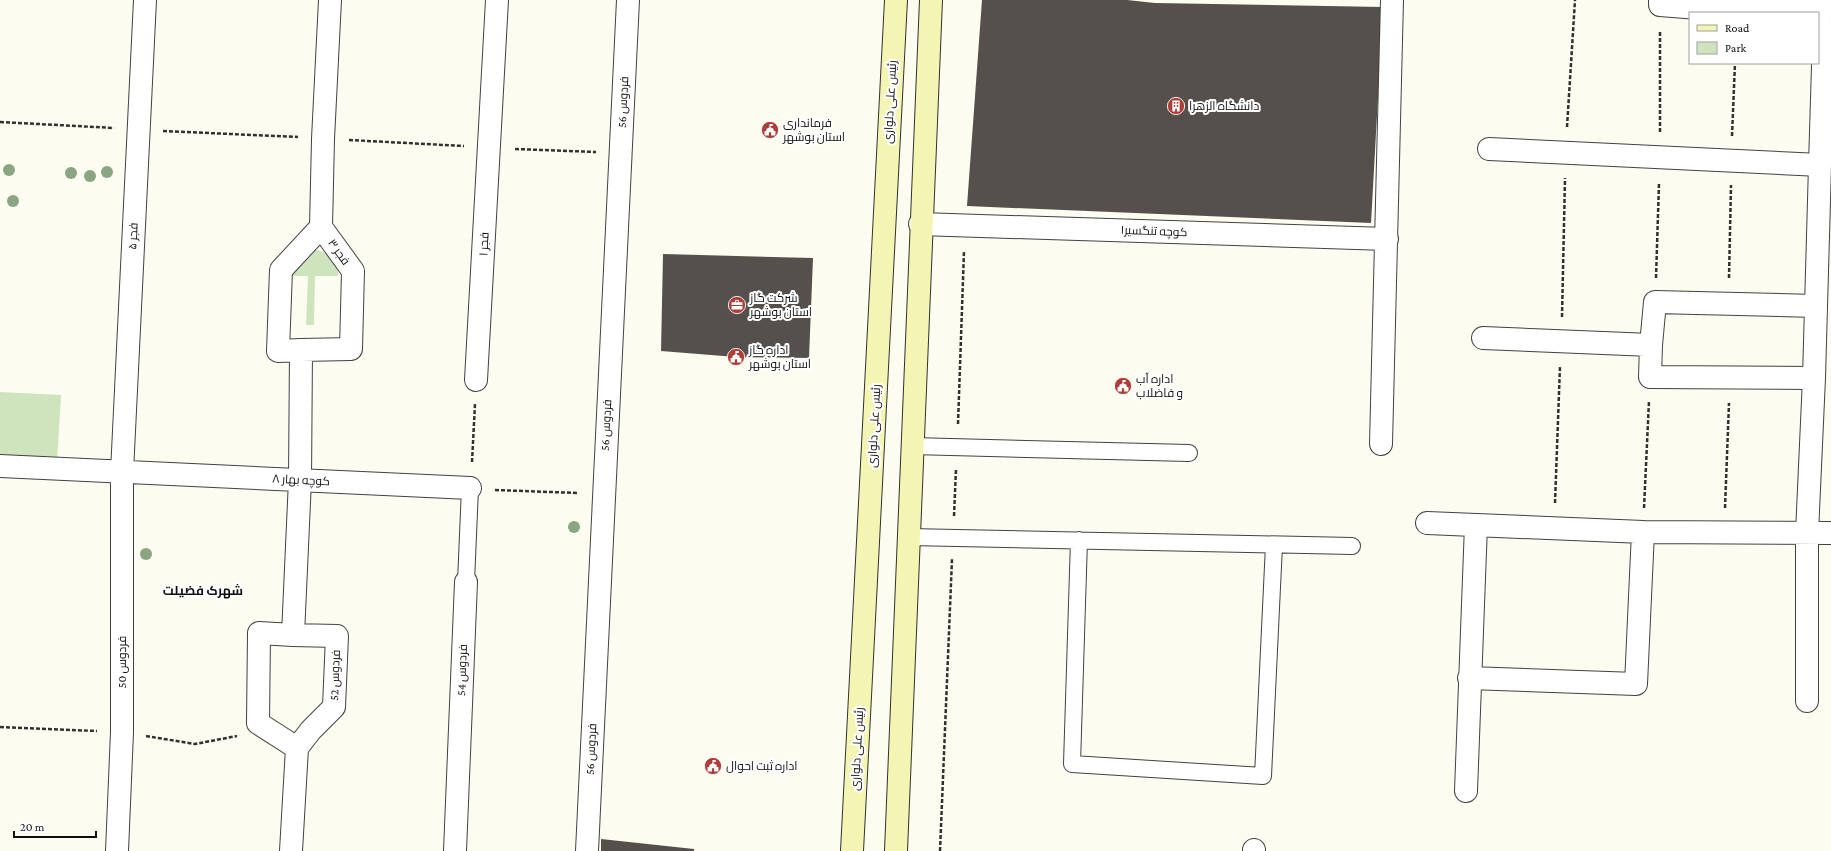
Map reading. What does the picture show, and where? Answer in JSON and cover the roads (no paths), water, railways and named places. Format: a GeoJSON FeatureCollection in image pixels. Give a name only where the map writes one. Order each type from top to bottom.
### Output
{"type":"FeatureCollection","features":[{"type":"Feature","properties":{"kind":"main road","name":"رئیس علی دلواری"},"geometry":{"type":"LineString","coordinates":[[852,851],[896,0]]}},
{"type":"Feature","properties":{"kind":"main road"},"geometry":{"type":"LineString","coordinates":[[896,851],[920,224],[931,0]]}},
{"type":"Feature","properties":{"kind":"street","name":"فجر ۵"},"geometry":{"type":"LineString","coordinates":[[122,472],[145,0]]}},
{"type":"Feature","properties":{"kind":"street","name":"فجر ۳"},"geometry":{"type":"LineString","coordinates":[[301,350],[351,349],[352,271],[321,227],[323,139],[330,0]]}},
{"type":"Feature","properties":{"kind":"street","name":"فجر ۱"},"geometry":{"type":"LineString","coordinates":[[476,380],[497,0]]}},
{"type":"Feature","properties":{"kind":"street","name":"فردوس 56"},"geometry":{"type":"LineString","coordinates":[[587,851],[628,0]]}},
{"type":"Feature","properties":{"kind":"street"},"geometry":{"type":"LineString","coordinates":[[1381,444],[1392,0]]}},
{"type":"Feature","properties":{"kind":"street"},"geometry":{"type":"LineString","coordinates":[[1660,0],[1660,5],[1737,11],[1825,6],[1814,378],[1807,533],[1807,702]]}},
{"type":"Feature","properties":{"kind":"street"},"geometry":{"type":"LineString","coordinates":[[1489,149],[1820,165]]}},
{"type":"Feature","properties":{"kind":"street","name":"کوچه تنگسیر۱"},"geometry":{"type":"LineString","coordinates":[[920,224],[1387,239]]}},
{"type":"Feature","properties":{"kind":"street"},"geometry":{"type":"LineString","coordinates":[[291,851],[297,748],[258,723],[259,633],[293,635],[300,480],[301,350],[278,351],[281,270],[321,227]]}},
{"type":"Feature","properties":{"kind":"street"},"geometry":{"type":"LineString","coordinates":[[1814,378],[1650,376],[1655,302],[1816,306]]}},
{"type":"Feature","properties":{"kind":"street"},"geometry":{"type":"LineString","coordinates":[[1483,338],[1651,345]]}},
{"type":"Feature","properties":{"kind":"street","name":"کوچه بهار ۸"},"geometry":{"type":"LineString","coordinates":[[0,466],[470,488]]}},
{"type":"Feature","properties":{"kind":"street","name":"فردوس 50"},"geometry":{"type":"LineString","coordinates":[[117,851],[122,732],[122,472]]}},
{"type":"Feature","properties":{"kind":"street"},"geometry":{"type":"LineString","coordinates":[[1427,523],[1643,532],[1831,534]]}},
{"type":"Feature","properties":{"kind":"street"},"geometry":{"type":"LineString","coordinates":[[1466,791],[1476,525]]}},
{"type":"Feature","properties":{"kind":"street"},"geometry":{"type":"LineString","coordinates":[[1470,678],[1636,684],[1643,532]]}},
{"type":"Feature","properties":{"kind":"street","name":"فردوس 54"},"geometry":{"type":"LineString","coordinates":[[455,851],[466,582]]}},
{"type":"Feature","properties":{"kind":"street","name":"فردوس 52"},"geometry":{"type":"LineString","coordinates":[[293,635],[337,636],[334,707],[297,748]]}},
{"type":"Feature","properties":{"kind":"lane"},"geometry":{"type":"LineString","coordinates":[[912,446],[1189,453]]}},
{"type":"Feature","properties":{"kind":"lane","name":"فردوس 54"},"geometry":{"type":"LineString","coordinates":[[466,582],[470,488]]}},
{"type":"Feature","properties":{"kind":"lane"},"geometry":{"type":"LineString","coordinates":[[908,537],[1352,546]]}},
{"type":"Feature","properties":{"kind":"lane"},"geometry":{"type":"LineString","coordinates":[[1079,540],[1072,764],[1263,776],[1274,545]]}},
{"type":"Feature","properties":{"kind":"place","name":"دانشگاه الزهرا"},"geometry":{"type":"Point","coordinates":[1176,106]}},
{"type":"Feature","properties":{"kind":"place","name":"فرمانداری استان بوشهر"},"geometry":{"type":"Point","coordinates":[770,130]}},
{"type":"Feature","properties":{"kind":"place","name":"شرکت گاز استان بوشهر"},"geometry":{"type":"Point","coordinates":[737,305]}},
{"type":"Feature","properties":{"kind":"place","name":"اداره گاز استان بوشهر"},"geometry":{"type":"Point","coordinates":[736,357]}},
{"type":"Feature","properties":{"kind":"place","name":"اداره آب و فاضلاب"},"geometry":{"type":"Point","coordinates":[1123,386]}},
{"type":"Feature","properties":{"kind":"place","name":"اداره ثبت احوال"},"geometry":{"type":"Point","coordinates":[713,766]}},
{"type":"Feature","properties":{"kind":"district","name":"شهرک فضیلت"},"geometry":{"type":"Point","coordinates":[203,590]}}]}
